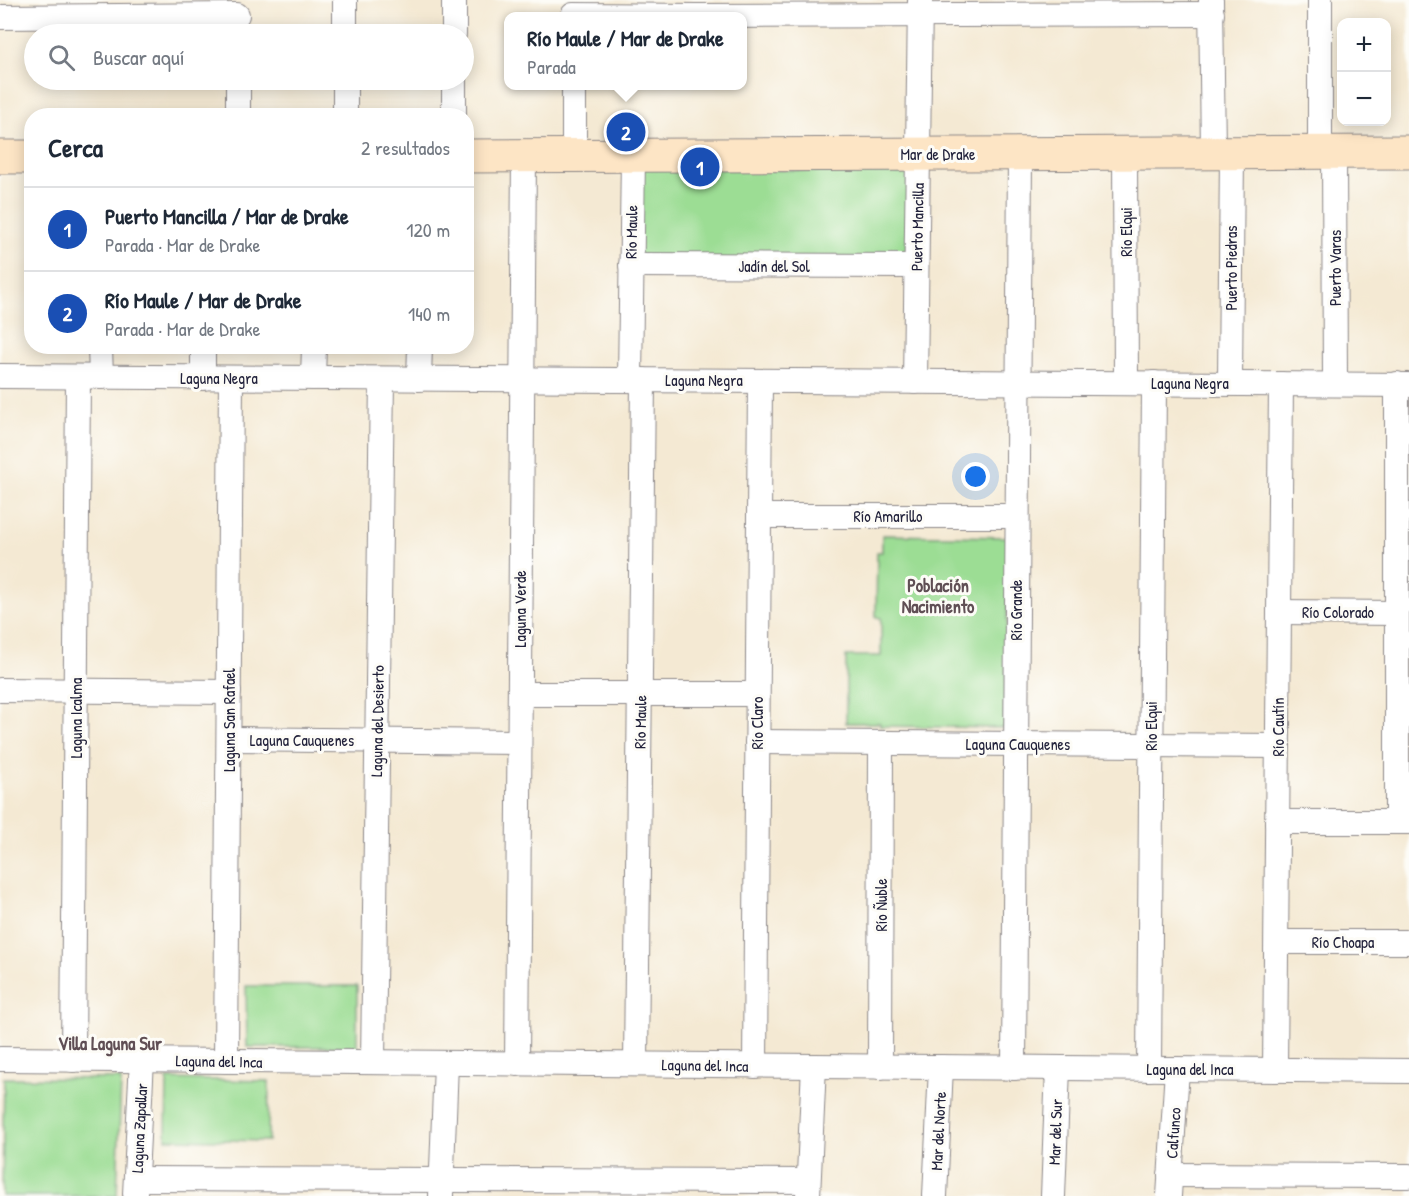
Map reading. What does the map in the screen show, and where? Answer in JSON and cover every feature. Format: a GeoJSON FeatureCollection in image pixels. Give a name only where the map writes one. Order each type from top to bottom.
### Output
{"type":"FeatureCollection","features":[{"type":"Feature","properties":{"kind":"street"},"geometry":{"type":"LineString","coordinates":[[345,0],[345,24]]}},
{"type":"Feature","properties":{"kind":"street"},"geometry":{"type":"LineString","coordinates":[[454,0],[454,24]]}},
{"type":"Feature","properties":{"kind":"street","name":"Puerto Varas"},"geometry":{"type":"LineString","coordinates":[[1320,0],[1335,384]]}},
{"type":"Feature","properties":{"kind":"street"},"geometry":{"type":"LineString","coordinates":[[747,12],[807,8],[1211,7]]}},
{"type":"Feature","properties":{"kind":"street","name":"Puerto Piedras"},"geometry":{"type":"LineString","coordinates":[[1211,7],[1222,152],[1230,383]]}},
{"type":"Feature","properties":{"kind":"street","name":"Puerto Mancilla"},"geometry":{"type":"LineString","coordinates":[[915,382],[920,8]]}},
{"type":"Feature","properties":{"kind":"street"},"geometry":{"type":"LineString","coordinates":[[573,11],[598,12]]}},
{"type":"Feature","properties":{"kind":"street"},"geometry":{"type":"LineString","coordinates":[[0,17],[237,16]]}},
{"type":"Feature","properties":{"kind":"street"},"geometry":{"type":"LineString","coordinates":[[238,90],[238,108]]}},
{"type":"Feature","properties":{"kind":"street"},"geometry":{"type":"LineString","coordinates":[[345,90],[345,108]]}},
{"type":"Feature","properties":{"kind":"street"},"geometry":{"type":"LineString","coordinates":[[454,90],[454,108]]}},
{"type":"Feature","properties":{"kind":"street"},"geometry":{"type":"LineString","coordinates":[[574,90],[574,155]]}},
{"type":"Feature","properties":{"kind":"street","name":"Mar de Drake"},"geometry":{"type":"LineString","coordinates":[[474,156],[1409,152]]}},
{"type":"Feature","properties":{"kind":"street","name":"Río Grande"},"geometry":{"type":"LineString","coordinates":[[1014,1068],[1020,153]]}},
{"type":"Feature","properties":{"kind":"street","name":"Río Elqui"},"geometry":{"type":"LineString","coordinates":[[1125,153],[1126,383]]}},
{"type":"Feature","properties":{"kind":"street","name":"Laguna Verde"},"geometry":{"type":"LineString","coordinates":[[517,1064],[524,155]]}},
{"type":"Feature","properties":{"kind":"street","name":"Río Maule"},"geometry":{"type":"LineString","coordinates":[[633,155],[631,266],[637,380],[640,694],[636,1064]]}},
{"type":"Feature","properties":{"kind":"street"},"geometry":{"type":"LineString","coordinates":[[0,157],[24,157]]}},
{"type":"Feature","properties":{"kind":"street","name":"Jadín del Sol"},"geometry":{"type":"LineString","coordinates":[[631,266],[916,266]]}},
{"type":"Feature","properties":{"kind":"street","name":"Laguna Icalma"},"geometry":{"type":"LineString","coordinates":[[73,1060],[76,691],[89,377],[97,354]]}},
{"type":"Feature","properties":{"kind":"street"},"geometry":{"type":"LineString","coordinates":[[203,354],[203,378]]}},
{"type":"Feature","properties":{"kind":"street"},"geometry":{"type":"LineString","coordinates":[[313,378],[314,354]]}},
{"type":"Feature","properties":{"kind":"street"},"geometry":{"type":"LineString","coordinates":[[419,379],[420,354]]}},
{"type":"Feature","properties":{"kind":"street","name":"Laguna Negra"},"geometry":{"type":"LineString","coordinates":[[0,376],[1403,384]]}},
{"type":"Feature","properties":{"kind":"street","name":"Laguna San Rafael"},"geometry":{"type":"LineString","coordinates":[[226,1061],[231,378]]}},
{"type":"Feature","properties":{"kind":"street","name":"Laguna del Desierto"},"geometry":{"type":"LineString","coordinates":[[373,1062],[382,379]]}},
{"type":"Feature","properties":{"kind":"street","name":"Río Claro"},"geometry":{"type":"LineString","coordinates":[[755,1066],[760,381]]}},
{"type":"Feature","properties":{"kind":"street","name":"Río Elqui"},"geometry":{"type":"LineString","coordinates":[[1149,1069],[1154,383]]}},
{"type":"Feature","properties":{"kind":"street","name":"Río Cautín"},"geometry":{"type":"LineString","coordinates":[[1275,1070],[1281,384]]}},
{"type":"Feature","properties":{"kind":"street"},"geometry":{"type":"LineString","coordinates":[[1277,822],[1403,822],[1397,613],[1403,384]]}},
{"type":"Feature","properties":{"kind":"street","name":"Río Amarillo"},"geometry":{"type":"LineString","coordinates":[[759,516],[1017,516]]}},
{"type":"Feature","properties":{"kind":"street","name":"Río Colorado"},"geometry":{"type":"LineString","coordinates":[[1279,612],[1397,613]]}},
{"type":"Feature","properties":{"kind":"street"},"geometry":{"type":"LineString","coordinates":[[0,690],[229,692]]}},
{"type":"Feature","properties":{"kind":"street"},"geometry":{"type":"LineString","coordinates":[[520,694],[757,694]]}},
{"type":"Feature","properties":{"kind":"street","name":"Laguna Cauquenes"},"geometry":{"type":"LineString","coordinates":[[229,739],[519,742]]}},
{"type":"Feature","properties":{"kind":"street","name":"Laguna Cauquenes"},"geometry":{"type":"LineString","coordinates":[[757,742],[1278,746]]}},
{"type":"Feature","properties":{"kind":"street","name":"Río Ñuble"},"geometry":{"type":"LineString","coordinates":[[880,1067],[881,743]]}},
{"type":"Feature","properties":{"kind":"street","name":"Río Choapa"},"geometry":{"type":"LineString","coordinates":[[1277,942],[1409,942]]}},
{"type":"Feature","properties":{"kind":"street","name":"Laguna del Inca"},"geometry":{"type":"LineString","coordinates":[[0,1059],[1409,1071]]}},
{"type":"Feature","properties":{"kind":"street","name":"Laguna Zapallar"},"geometry":{"type":"LineString","coordinates":[[136,1188],[142,1060]]}},
{"type":"Feature","properties":{"kind":"street"},"geometry":{"type":"LineString","coordinates":[[442,1188],[446,1063]]}},
{"type":"Feature","properties":{"kind":"street"},"geometry":{"type":"LineString","coordinates":[[136,1188],[808,1188],[814,1066]]}},
{"type":"Feature","properties":{"kind":"street","name":"Mar del Norte"},"geometry":{"type":"LineString","coordinates":[[934,1196],[941,1067]]}},
{"type":"Feature","properties":{"kind":"street","name":"Mar del Sur"},"geometry":{"type":"LineString","coordinates":[[1053,1196],[1058,1068]]}},
{"type":"Feature","properties":{"kind":"street","name":"Calfunco"},"geometry":{"type":"LineString","coordinates":[[1170,1185],[1177,1069]]}},
{"type":"Feature","properties":{"kind":"street"},"geometry":{"type":"LineString","coordinates":[[1170,1185],[1409,1176]]}},
{"type":"Feature","properties":{"kind":"green space"},"geometry":{"type":"Polygon","coordinates":[[[640,166],[909,173],[907,261],[639,260],[640,166]]]}},
{"type":"Feature","properties":{"kind":"green space"},"geometry":{"type":"Polygon","coordinates":[[[882,535],[1008,537],[1006,728],[880,726],[880,723],[846,723],[846,656],[881,656],[881,618],[876,617],[877,552],[882,552],[882,535]]]}},
{"type":"Feature","properties":{"kind":"green space"},"geometry":{"type":"Polygon","coordinates":[[[246,986],[357,986],[357,1047],[247,1047],[246,986]]]}},
{"type":"Feature","properties":{"kind":"green space"},"geometry":{"type":"Polygon","coordinates":[[[4,1078],[121,1079],[117,1196],[2,1196],[4,1078]]]}},
{"type":"Feature","properties":{"kind":"green space"},"geometry":{"type":"Polygon","coordinates":[[[167,1079],[269,1081],[268,1141],[166,1139],[167,1079]]]}},
{"type":"Feature","properties":{"kind":"place","name":"Río Maule / Mar de Drake"},"geometry":{"type":"Point","coordinates":[626,132]}},
{"type":"Feature","properties":{"kind":"place","name":"Puerto Mancilla / Mar de Drake"},"geometry":{"type":"Point","coordinates":[700,167]}},
{"type":"Feature","properties":{"kind":"district","name":"Población Nacimiento"},"geometry":{"type":"Point","coordinates":[938,595]}},
{"type":"Feature","properties":{"kind":"district","name":"Villa Laguna Sur"},"geometry":{"type":"Point","coordinates":[110,1043]}}]}
